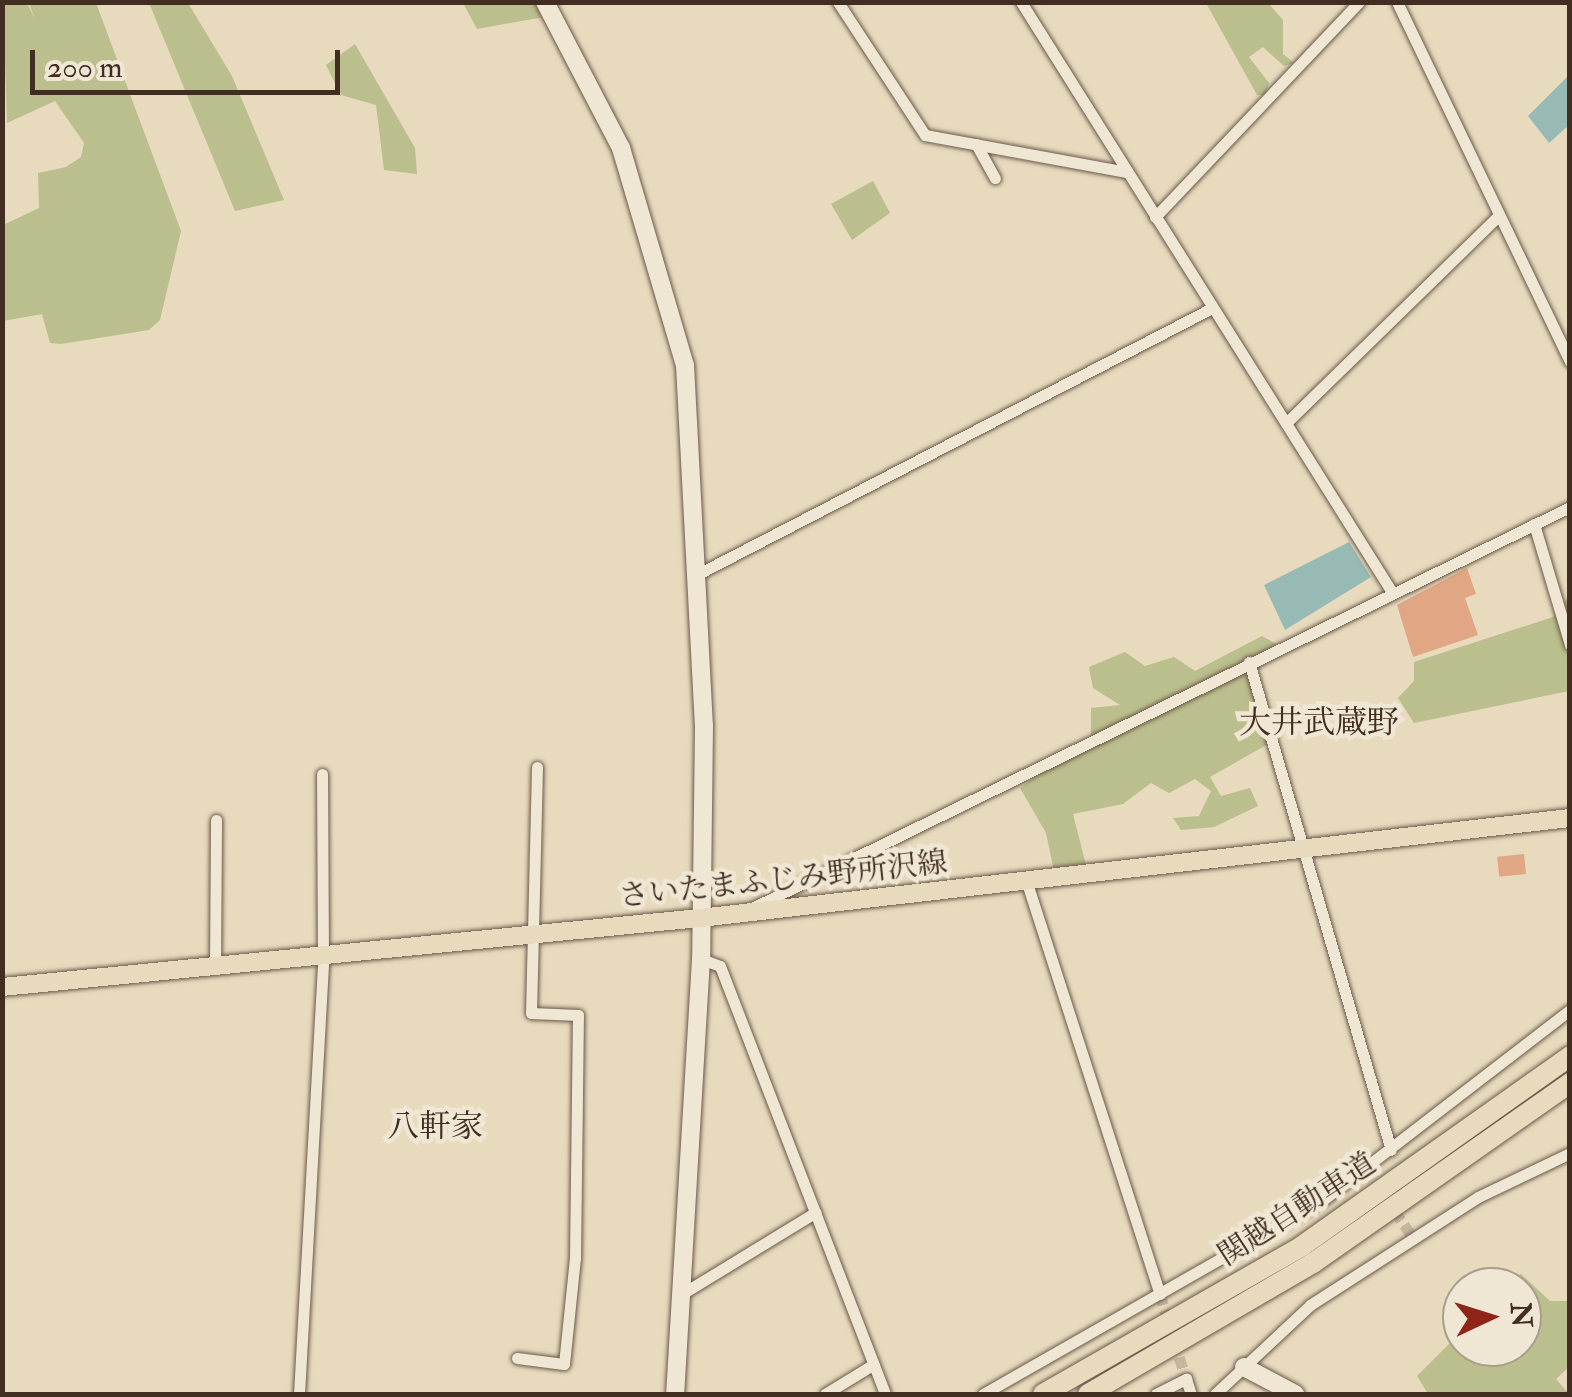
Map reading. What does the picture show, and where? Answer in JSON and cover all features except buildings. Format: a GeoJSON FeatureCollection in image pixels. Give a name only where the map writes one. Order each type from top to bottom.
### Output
{"type":"FeatureCollection","features":[{"type":"Feature","properties":{"kind":"highway","name":"関越自動車道"},"geometry":{"type":"LineString","coordinates":[[1044,1394],[1302,1246],[1570,1056]]}},
{"type":"Feature","properties":{"kind":"highway","name":"関越自動車道"},"geometry":{"type":"LineString","coordinates":[[1088,1394],[1313,1264],[1570,1083]]}},
{"type":"Feature","properties":{"kind":"main road","name":"さいたまふじみ野所沢線"},"geometry":{"type":"LineString","coordinates":[[2,987],[700,918],[1570,818]]}},
{"type":"Feature","properties":{"kind":"street"},"geometry":{"type":"LineString","coordinates":[[545,2],[620,148],[678,321],[698,574],[701,960],[685,1292],[675,1394]]}},
{"type":"Feature","properties":{"kind":"street"},"geometry":{"type":"LineString","coordinates":[[838,2],[923,133],[1126,172]]}},
{"type":"Feature","properties":{"kind":"street"},"geometry":{"type":"LineString","coordinates":[[1021,2],[1392,592]]}},
{"type":"Feature","properties":{"kind":"street"},"geometry":{"type":"LineString","coordinates":[[1155,217],[1360,2]]}},
{"type":"Feature","properties":{"kind":"street"},"geometry":{"type":"LineString","coordinates":[[1397,2],[1497,217],[1570,361]]}},
{"type":"Feature","properties":{"kind":"street"},"geometry":{"type":"LineString","coordinates":[[976,144],[995,178]]}},
{"type":"Feature","properties":{"kind":"street"},"geometry":{"type":"LineString","coordinates":[[1286,423],[1497,217]]}},
{"type":"Feature","properties":{"kind":"street"},"geometry":{"type":"LineString","coordinates":[[698,574],[1212,308]]}},
{"type":"Feature","properties":{"kind":"street"},"geometry":{"type":"LineString","coordinates":[[1558,342],[1570,331]]}},
{"type":"Feature","properties":{"kind":"street"},"geometry":{"type":"LineString","coordinates":[[744,913],[1249,662],[1570,508]]}},
{"type":"Feature","properties":{"kind":"street"},"geometry":{"type":"LineString","coordinates":[[1534,524],[1570,645]]}},
{"type":"Feature","properties":{"kind":"street"},"geometry":{"type":"LineString","coordinates":[[1249,662],[1391,1150]]}},
{"type":"Feature","properties":{"kind":"street"},"geometry":{"type":"LineString","coordinates":[[517,1358],[564,1364],[576,1258],[578,1015],[531,1012],[537,767]]}},
{"type":"Feature","properties":{"kind":"street"},"geometry":{"type":"LineString","coordinates":[[299,1394],[322,958],[322,774]]}},
{"type":"Feature","properties":{"kind":"street"},"geometry":{"type":"LineString","coordinates":[[215,968],[216,820]]}},
{"type":"Feature","properties":{"kind":"street"},"geometry":{"type":"LineString","coordinates":[[1026,880],[1160,1294]]}},
{"type":"Feature","properties":{"kind":"street"},"geometry":{"type":"LineString","coordinates":[[701,960],[720,966],[885,1394]]}},
{"type":"Feature","properties":{"kind":"street"},"geometry":{"type":"LineString","coordinates":[[982,1394],[1323,1200],[1570,1010]]}},
{"type":"Feature","properties":{"kind":"street"},"geometry":{"type":"LineString","coordinates":[[1214,1394],[1310,1305],[1478,1198],[1568,1157]]}},
{"type":"Feature","properties":{"kind":"street"},"geometry":{"type":"LineString","coordinates":[[685,1292],[816,1212]]}},
{"type":"Feature","properties":{"kind":"street"},"geometry":{"type":"LineString","coordinates":[[825,1394],[874,1364]]}},
{"type":"Feature","properties":{"kind":"street"},"geometry":{"type":"LineString","coordinates":[[1244,1367],[1295,1394]]}},
{"type":"Feature","properties":{"kind":"street"},"geometry":{"type":"LineString","coordinates":[[1156,1394],[1186,1379],[1190,1394]]}},
{"type":"Feature","properties":{"kind":"green space"},"geometry":{"type":"Polygon","coordinates":[[[3,2],[27,3],[35,19],[29,3],[96,3],[181,231],[160,320],[149,330],[61,344],[50,343],[42,314],[3,321],[3,225],[39,208],[38,173],[66,167],[81,157],[84,143],[55,101],[7,123],[3,2]]]}},
{"type":"Feature","properties":{"kind":"green space"},"geometry":{"type":"Polygon","coordinates":[[[149,3],[188,3],[232,76],[284,200],[235,211],[149,3]]]}},
{"type":"Feature","properties":{"kind":"green space"},"geometry":{"type":"Polygon","coordinates":[[[463,3],[541,3],[544,17],[477,29],[463,3]]]}},
{"type":"Feature","properties":{"kind":"green space"},"geometry":{"type":"Polygon","coordinates":[[[1206,3],[1268,3],[1283,20],[1283,54],[1294,63],[1284,66],[1263,47],[1249,57],[1269,83],[1265,95],[1257,95],[1206,3]]]}},
{"type":"Feature","properties":{"kind":"green space"},"geometry":{"type":"Polygon","coordinates":[[[355,44],[415,148],[417,174],[384,170],[376,105],[341,95],[326,65],[355,44]]]}},
{"type":"Feature","properties":{"kind":"green space"},"geometry":{"type":"Polygon","coordinates":[[[873,181],[890,213],[852,240],[831,204],[873,181]]]}},
{"type":"Feature","properties":{"kind":"green space"},"geometry":{"type":"Polygon","coordinates":[[[1569,596],[1569,691],[1414,723],[1398,698],[1414,681],[1414,662],[1553,617],[1569,596]]]}},
{"type":"Feature","properties":{"kind":"green space"},"geometry":{"type":"Polygon","coordinates":[[[1262,636],[1276,644],[1275,655],[1249,676],[1268,744],[1210,777],[1221,796],[1250,788],[1258,806],[1214,827],[1181,830],[1173,818],[1199,816],[1211,791],[1195,779],[1169,793],[1151,783],[1123,804],[1073,814],[1086,865],[1054,871],[1046,833],[1020,788],[1091,736],[1091,708],[1120,705],[1093,688],[1089,667],[1125,652],[1145,666],[1174,657],[1195,671],[1262,636]]]}},
{"type":"Feature","properties":{"kind":"green space"},"geometry":{"type":"Polygon","coordinates":[[[1542,1294],[1550,1301],[1569,1301],[1569,1367],[1556,1379],[1569,1394],[1428,1394],[1417,1376],[1442,1351],[1442,1367],[1542,1367],[1542,1294]]]}},
{"type":"Feature","properties":{"kind":"water"},"geometry":{"type":"Polygon","coordinates":[[[1569,75],[1569,125],[1549,143],[1528,116],[1569,75]]]}},
{"type":"Feature","properties":{"kind":"water"},"geometry":{"type":"Polygon","coordinates":[[[1349,542],[1371,577],[1285,630],[1264,585],[1349,542]]]}},
{"type":"Feature","properties":{"kind":"tunnel"},"geometry":{"type":"LineString","coordinates":[[1367,1170],[1414,1239]]}},
{"type":"Feature","properties":{"kind":"tunnel"},"geometry":{"type":"LineString","coordinates":[[1160,1294],[1186,1379]]}},
{"type":"Feature","properties":{"kind":"district","name":"大井武蔵野"},"geometry":{"type":"Point","coordinates":[1319,723]}},
{"type":"Feature","properties":{"kind":"district","name":"八軒家"},"geometry":{"type":"Point","coordinates":[435,1127]}}]}
